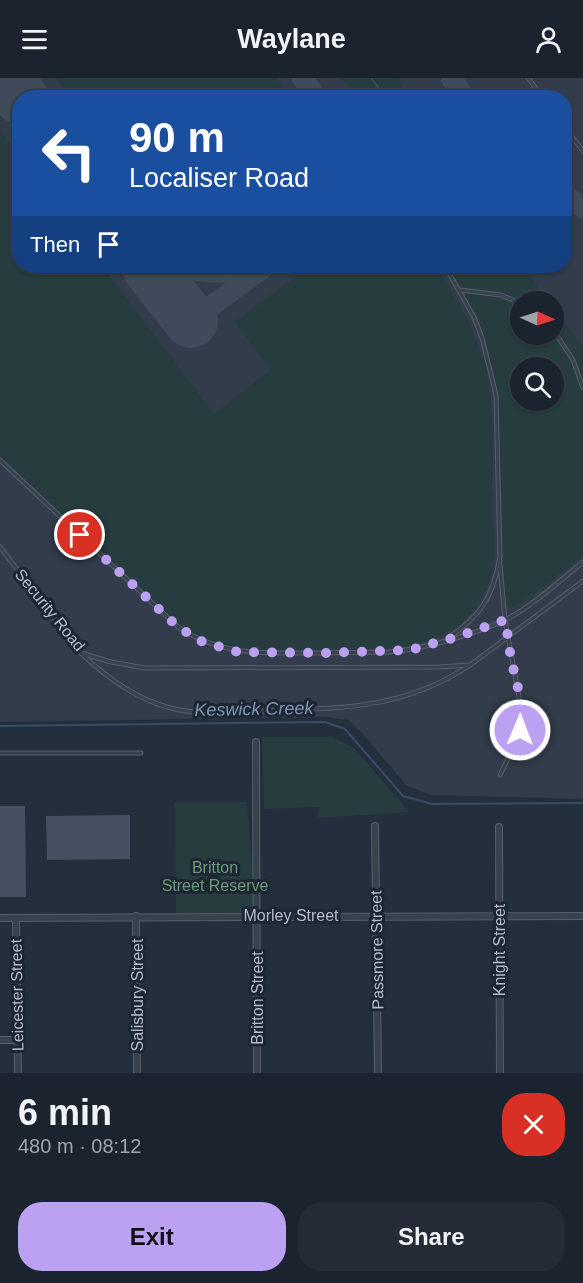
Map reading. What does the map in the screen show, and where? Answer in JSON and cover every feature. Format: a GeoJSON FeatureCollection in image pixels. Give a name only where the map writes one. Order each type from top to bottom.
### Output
{"type":"FeatureCollection","features":[{"type":"Feature","properties":{"kind":"street","name":"Britton Street"},"geometry":{"type":"LineString","coordinates":[[256,742],[257,1073]]}},
{"type":"Feature","properties":{"kind":"street","name":"Passmore Street"},"geometry":{"type":"LineString","coordinates":[[375,826],[378,1073]]}},
{"type":"Feature","properties":{"kind":"street","name":"Knight Street"},"geometry":{"type":"LineString","coordinates":[[499,827],[500,1073]]}},
{"type":"Feature","properties":{"kind":"street","name":"Morley Street"},"geometry":{"type":"LineString","coordinates":[[0,918],[256,915],[583,916]]}},
{"type":"Feature","properties":{"kind":"street","name":"Salisbury Street"},"geometry":{"type":"LineString","coordinates":[[136,916],[137,1073]]}},
{"type":"Feature","properties":{"kind":"street","name":"Leicester Street"},"geometry":{"type":"LineString","coordinates":[[16,918],[18,1073]]}},
{"type":"Feature","properties":{"kind":"street"},"geometry":{"type":"LineString","coordinates":[[0,1040],[17,1040]]}},
{"type":"Feature","properties":{"kind":"lane"},"geometry":{"type":"LineString","coordinates":[[572,137],[583,152]]}},
{"type":"Feature","properties":{"kind":"lane"},"geometry":{"type":"LineString","coordinates":[[449,273],[460,290],[482,338],[496,394],[500,557],[505,620],[523,719],[516,742],[500,775]]}},
{"type":"Feature","properties":{"kind":"lane"},"geometry":{"type":"LineString","coordinates":[[460,290],[501,295],[510,299]]}},
{"type":"Feature","properties":{"kind":"lane"},"geometry":{"type":"LineString","coordinates":[[563,345],[573,360],[583,388]]}},
{"type":"Feature","properties":{"kind":"lane"},"geometry":{"type":"LineString","coordinates":[[0,460],[172,622],[203,642],[238,652],[410,650],[505,620],[526,607],[583,562]]}},
{"type":"Feature","properties":{"kind":"lane","name":"Security Road"},"geometry":{"type":"LineString","coordinates":[[0,548],[81,653],[129,666],[162,669],[470,665]]}},
{"type":"Feature","properties":{"kind":"lane"},"geometry":{"type":"LineString","coordinates":[[445,640],[470,621],[488,599],[496,579],[500,557]]}},
{"type":"Feature","properties":{"kind":"lane"},"geometry":{"type":"LineString","coordinates":[[81,653],[96,668],[134,693],[168,708],[203,713],[345,708],[375,704],[405,697],[434,686],[470,665],[583,581]]}},
{"type":"Feature","properties":{"kind":"lane"},"geometry":{"type":"LineString","coordinates":[[0,753],[141,753]]}},
{"type":"Feature","properties":{"kind":"shaded area"},"geometry":{"type":"Polygon","coordinates":[[[0,78],[583,78],[583,799],[431,795],[406,785],[363,734],[348,720],[324,717],[0,722],[0,78]]]}},
{"type":"Feature","properties":{"kind":"green space"},"geometry":{"type":"Polygon","coordinates":[[[56,78],[277,78],[286,90],[65,90],[56,78]]]}},
{"type":"Feature","properties":{"kind":"green space"},"geometry":{"type":"Polygon","coordinates":[[[341,78],[399,78],[402,90],[354,90],[341,78]]]}},
{"type":"Feature","properties":{"kind":"green space"},"geometry":{"type":"Polygon","coordinates":[[[0,130],[12,146],[12,273],[107,273],[214,414],[271,370],[235,322],[301,273],[439,273],[473,331],[487,371],[492,410],[493,568],[483,596],[474,609],[459,625],[429,641],[378,649],[250,650],[219,645],[181,627],[0,456],[0,130]]]}},
{"type":"Feature","properties":{"kind":"green space"},"geometry":{"type":"Polygon","coordinates":[[[451,273],[526,273],[540,291],[510,291],[510,345],[564,345],[564,322],[583,348],[583,556],[528,598],[511,608],[505,606],[498,396],[479,320],[451,273]]]}},
{"type":"Feature","properties":{"kind":"green space"},"geometry":{"type":"Polygon","coordinates":[[[262,737],[333,737],[355,749],[409,812],[318,818],[319,807],[264,809],[262,737]]]}},
{"type":"Feature","properties":{"kind":"green space","name":"Britton Street Reserve"},"geometry":{"type":"Polygon","coordinates":[[[175,802],[247,802],[256,915],[176,916],[175,802]]]}},
{"type":"Feature","properties":{"kind":"building"},"geometry":{"type":"Polygon","coordinates":[[[0,806],[25,806],[26,897],[0,897],[0,806]]]}},
{"type":"Feature","properties":{"kind":"building"},"geometry":{"type":"Polygon","coordinates":[[[130,815],[130,859],[47,860],[46,816],[130,815]]]}},
{"type":"Feature","properties":{"kind":"waterway"},"geometry":{"type":"LineString","coordinates":[[371,78],[380,90]]}},
{"type":"Feature","properties":{"kind":"waterway","name":"Keswick Creek"},"geometry":{"type":"LineString","coordinates":[[0,726],[325,722],[345,729],[403,796],[432,804],[583,803]]}},
{"type":"Feature","properties":{"kind":"taxiway"},"geometry":{"type":"LineString","coordinates":[[302,78],[311,90]]}},
{"type":"Feature","properties":{"kind":"taxiway"},"geometry":{"type":"LineString","coordinates":[[451,78],[459,90]]}},
{"type":"Feature","properties":{"kind":"taxiway"},"geometry":{"type":"LineString","coordinates":[[572,200],[583,208]]}},
{"type":"Feature","properties":{"kind":"taxiway"},"geometry":{"type":"LineString","coordinates":[[191,321],[256,273]]}},
{"type":"Feature","properties":{"kind":"runway"},"geometry":{"type":"LineString","coordinates":[[7,78],[15,90]]}},
{"type":"Feature","properties":{"kind":"runway"},"geometry":{"type":"LineString","coordinates":[[153,273],[191,321]]}},
{"type":"Feature","properties":{"kind":"route"},"geometry":{"type":"LineString","coordinates":[[80,535],[178,627],[203,642],[238,652],[324,653],[410,650],[505,620],[522,704],[523,719],[520,730]]}}]}
